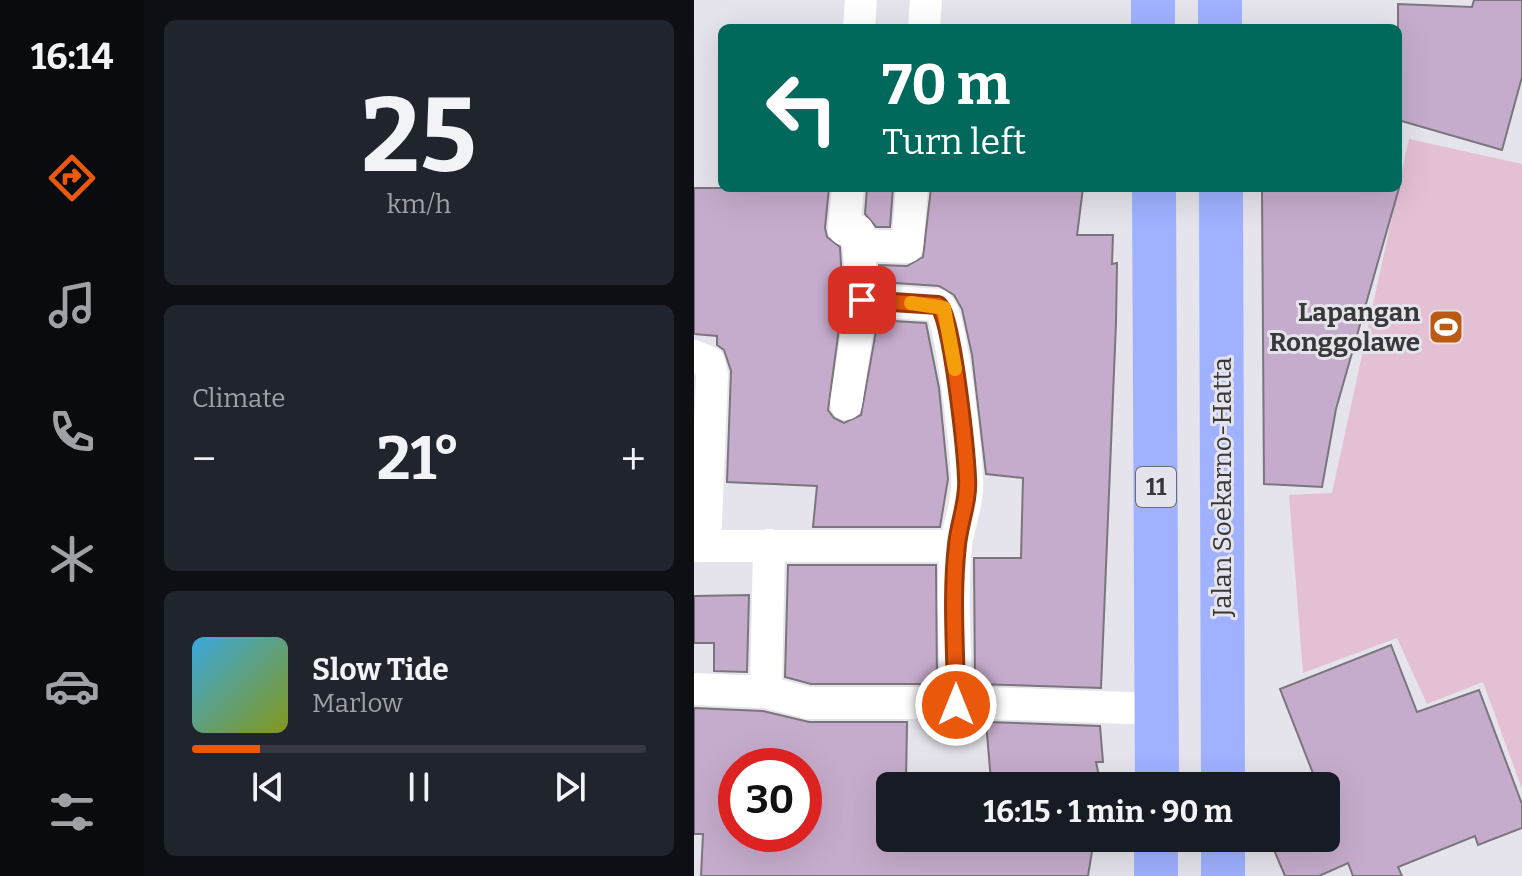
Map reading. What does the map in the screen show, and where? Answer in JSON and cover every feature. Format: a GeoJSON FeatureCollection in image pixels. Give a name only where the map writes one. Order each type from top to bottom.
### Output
{"type":"FeatureCollection","features":[{"type":"Feature","properties":{"kind":"highway"},"geometry":{"type":"LineString","coordinates":[[1153,0],[1153,24]]}},
{"type":"Feature","properties":{"kind":"highway"},"geometry":{"type":"LineString","coordinates":[[1220,0],[1220,24]]}},
{"type":"Feature","properties":{"kind":"highway","name":"11"},"geometry":{"type":"LineString","coordinates":[[1154,192],[1157,772]]}},
{"type":"Feature","properties":{"kind":"highway","name":"Jalan Soekarno-Hatta"},"geometry":{"type":"LineString","coordinates":[[1221,192],[1223,772]]}},
{"type":"Feature","properties":{"kind":"highway"},"geometry":{"type":"LineString","coordinates":[[1156,852],[1156,876]]}},
{"type":"Feature","properties":{"kind":"street"},"geometry":{"type":"LineString","coordinates":[[859,24],[861,0]]}},
{"type":"Feature","properties":{"kind":"street"},"geometry":{"type":"LineString","coordinates":[[924,24],[926,0]]}},
{"type":"Feature","properties":{"kind":"street"},"geometry":{"type":"LineString","coordinates":[[846,404],[862,300],[858,231],[844,229],[848,192]]}},
{"type":"Feature","properties":{"kind":"street"},"geometry":{"type":"LineString","coordinates":[[858,245],[907,247],[912,192]]}},
{"type":"Feature","properties":{"kind":"street"},"geometry":{"type":"LineString","coordinates":[[862,300],[938,305],[946,313],[951,360],[958,377],[968,480],[956,546],[956,705]]}},
{"type":"Feature","properties":{"kind":"street"},"geometry":{"type":"LineString","coordinates":[[694,356],[709,362],[712,375],[700,546],[956,546]]}},
{"type":"Feature","properties":{"kind":"street"},"geometry":{"type":"LineString","coordinates":[[766,692],[769,545]]}},
{"type":"Feature","properties":{"kind":"street"},"geometry":{"type":"LineString","coordinates":[[694,689],[766,692],[809,703],[985,703],[1157,709]]}},
{"type":"Feature","properties":{"kind":"shaded area"},"geometry":{"type":"Polygon","coordinates":[[[1409,139],[1522,164],[1522,789],[1483,682],[1427,704],[1397,638],[1303,673],[1289,495],[1332,493],[1397,192],[1402,192],[1402,171],[1409,139]]]}},
{"type":"Feature","properties":{"kind":"building"},"geometry":{"type":"Polygon","coordinates":[[[1474,0],[1522,0],[1522,77],[1502,150],[1402,121],[1402,24],[1398,24],[1398,4],[1472,7],[1474,0]]]}},
{"type":"Feature","properties":{"kind":"building"},"geometry":{"type":"Polygon","coordinates":[[[694,188],[718,188],[718,192],[829,192],[825,228],[827,237],[840,247],[843,299],[828,410],[834,418],[844,423],[861,415],[878,320],[926,323],[939,388],[948,479],[940,527],[813,527],[817,486],[727,482],[731,371],[724,350],[717,345],[717,336],[694,334],[694,188]]]}},
{"type":"Feature","properties":{"kind":"building"},"geometry":{"type":"Polygon","coordinates":[[[867,192],[893,192],[890,227],[876,227],[865,214],[867,192]]]}},
{"type":"Feature","properties":{"kind":"building"},"geometry":{"type":"Polygon","coordinates":[[[931,192],[1082,192],[1077,235],[1113,235],[1112,264],[1117,263],[1116,323],[1101,688],[975,684],[974,558],[1021,558],[1023,478],[986,474],[972,355],[962,309],[954,295],[939,286],[880,282],[879,265],[907,266],[923,257],[931,192]]]}},
{"type":"Feature","properties":{"kind":"building"},"geometry":{"type":"Polygon","coordinates":[[[1262,192],[1398,192],[1336,409],[1322,487],[1264,484],[1262,192]]]}},
{"type":"Feature","properties":{"kind":"building"},"geometry":{"type":"Polygon","coordinates":[[[788,565],[936,565],[937,684],[811,684],[785,677],[788,565]]]}},
{"type":"Feature","properties":{"kind":"building"},"geometry":{"type":"Polygon","coordinates":[[[749,595],[747,672],[714,671],[714,643],[694,643],[694,596],[749,595]]]}},
{"type":"Feature","properties":{"kind":"building"},"geometry":{"type":"Polygon","coordinates":[[[1391,645],[1417,712],[1479,690],[1522,804],[1522,828],[1478,845],[1475,836],[1398,867],[1402,876],[1353,876],[1348,863],[1319,876],[1285,876],[1275,852],[1340,852],[1340,772],[1313,772],[1280,689],[1391,645]]]}},
{"type":"Feature","properties":{"kind":"building"},"geometry":{"type":"Polygon","coordinates":[[[694,708],[763,711],[809,722],[907,722],[906,772],[876,772],[876,852],[1092,852],[1088,876],[701,876],[703,834],[694,834],[694,708]]]}},
{"type":"Feature","properties":{"kind":"building"},"geometry":{"type":"Polygon","coordinates":[[[986,722],[1100,726],[1103,762],[1096,762],[1098,772],[990,772],[986,722]]]}},
{"type":"Feature","properties":{"kind":"slow traffic"},"geometry":{"type":"LineString","coordinates":[[911,303],[944,308],[955,369]]}},
{"type":"Feature","properties":{"kind":"place","name":"Lapangan Ronggolawe"},"geometry":{"type":"Point","coordinates":[1446,327]}},
{"type":"Feature","properties":{"kind":"route"},"geometry":{"type":"LineString","coordinates":[[862,300],[938,305],[946,313],[951,360],[958,377],[968,480],[956,546],[956,705]]}}]}
